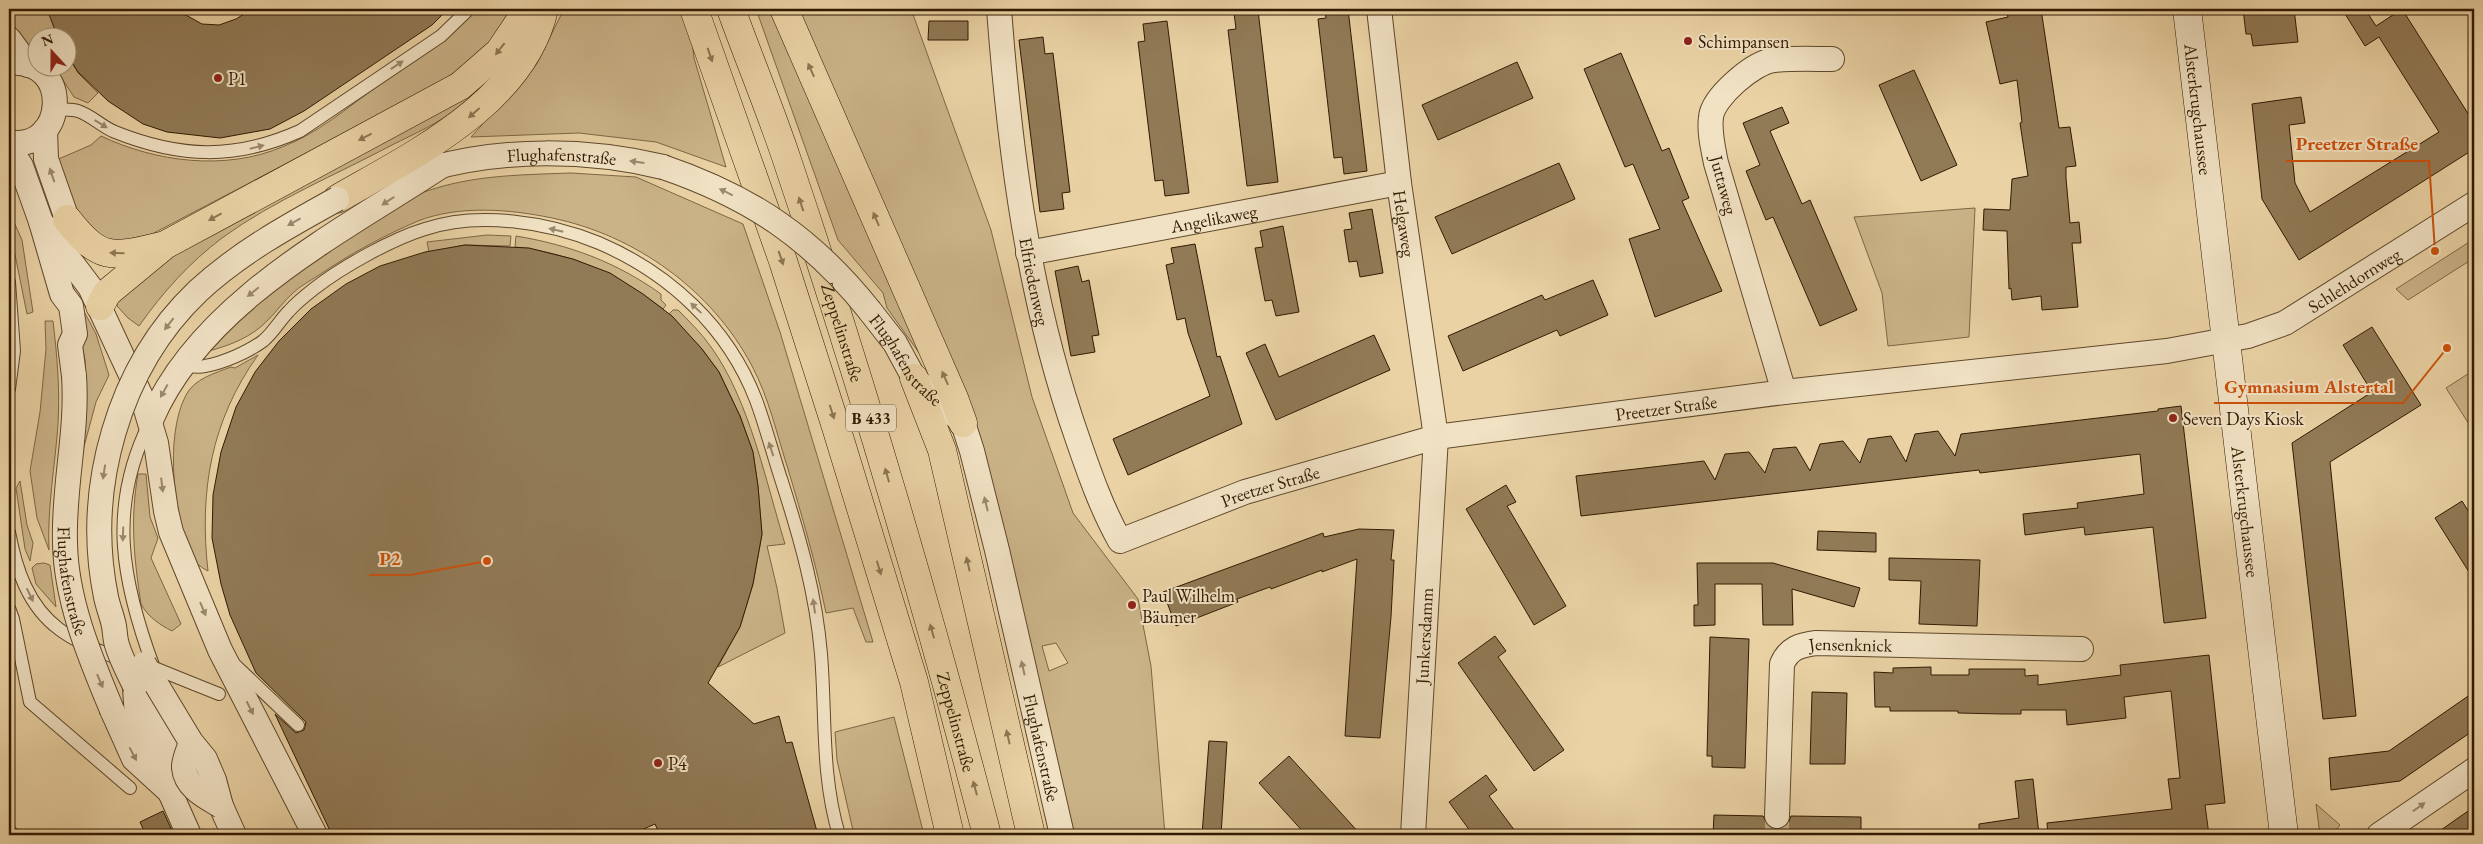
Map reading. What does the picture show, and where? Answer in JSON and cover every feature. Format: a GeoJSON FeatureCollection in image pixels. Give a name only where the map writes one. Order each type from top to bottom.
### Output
{"type":"FeatureCollection","features":[{"type":"Feature","properties":{"kind":"highway"},"geometry":{"type":"LineString","coordinates":[[95,296],[107,293],[165,245],[460,86],[498,52],[528,9]]}},
{"type":"Feature","properties":{"kind":"highway"},"geometry":{"type":"LineString","coordinates":[[337,200],[432,143],[470,117],[491,98],[526,52],[544,9]]}},
{"type":"Feature","properties":{"kind":"highway","name":"Zeppelinstraße"},"geometry":{"type":"LineString","coordinates":[[694,9],[782,261],[836,427],[914,682],[950,835]]}},
{"type":"Feature","properties":{"kind":"highway","name":"Zeppelinstraße"},"geometry":{"type":"LineString","coordinates":[[731,9],[786,157],[872,422],[950,693],[987,835]]}},
{"type":"Feature","properties":{"kind":"highway"},"geometry":{"type":"LineString","coordinates":[[784,9],[954,398],[963,423]]}},
{"type":"Feature","properties":{"kind":"highway"},"geometry":{"type":"LineString","coordinates":[[54,220],[98,250],[116,255],[165,245]]}},
{"type":"Feature","properties":{"kind":"highway"},"geometry":{"type":"LineString","coordinates":[[914,378],[942,450],[1031,835]]}},
{"type":"Feature","properties":{"kind":"main road","name":"Alsterkrugchaussee"},"geometry":{"type":"LineString","coordinates":[[2187,9],[2284,835]]}},
{"type":"Feature","properties":{"kind":"street"},"geometry":{"type":"LineString","coordinates":[[999,9],[1004,9]]}},
{"type":"Feature","properties":{"kind":"street","name":"Elfriedenweg"},"geometry":{"type":"LineString","coordinates":[[999,9],[1011,133],[1028,253],[1060,388],[1104,513],[1120,541]]}},
{"type":"Feature","properties":{"kind":"street","name":"Helgaweg"},"geometry":{"type":"LineString","coordinates":[[1379,9],[1399,183],[1436,438]]}},
{"type":"Feature","properties":{"kind":"street","name":"Flughafenstraße"},"geometry":{"type":"LineString","coordinates":[[9,40],[18,64],[44,74],[50,82],[56,100],[50,120],[46,158],[62,294],[71,306],[75,334],[70,345],[74,376],[75,424],[65,519],[65,544],[71,590],[87,647],[134,759],[170,792]]}},
{"type":"Feature","properties":{"kind":"street","name":"Juttaweg"},"geometry":{"type":"LineString","coordinates":[[1784,392],[1716,162],[1711,136],[1711,115],[1731,86],[1751,68],[1772,60],[1832,59]]}},
{"type":"Feature","properties":{"kind":"street"},"geometry":{"type":"LineString","coordinates":[[9,142],[26,142],[50,120]]}},
{"type":"Feature","properties":{"kind":"street","name":"Flughafenstraße"},"geometry":{"type":"LineString","coordinates":[[9,148],[54,220],[95,296],[151,420],[166,511],[172,532],[220,650],[315,835]]}},
{"type":"Feature","properties":{"kind":"street","name":"Flughafenstraße"},"geometry":{"type":"LineString","coordinates":[[189,835],[170,792],[167,732],[158,711],[135,686],[116,645],[100,549],[101,499],[104,471],[114,429],[143,362],[179,312],[217,275],[261,242],[337,200],[399,177],[443,165],[535,153],[597,157],[663,167],[717,188],[767,215],[814,250],[851,286],[895,343],[914,378],[963,423],[995,541],[1062,835]]}},
{"type":"Feature","properties":{"kind":"street","name":"Flughafenstraße"},"geometry":{"type":"LineString","coordinates":[[151,420],[167,385],[182,365],[225,318],[273,277],[443,165]]}},
{"type":"Feature","properties":{"kind":"street","name":"Angelikaweg"},"geometry":{"type":"LineString","coordinates":[[1028,253],[1399,183]]}},
{"type":"Feature","properties":{"kind":"street","name":"Schlehdornweg"},"geometry":{"type":"LineString","coordinates":[[2226,340],[2269,330],[2285,323],[2474,204]]}},
{"type":"Feature","properties":{"kind":"street"},"geometry":{"type":"LineString","coordinates":[[114,337],[148,355],[182,365]]}},
{"type":"Feature","properties":{"kind":"street","name":"Preetzer Straße"},"geometry":{"type":"LineString","coordinates":[[1120,541],[1245,492],[1436,438],[1784,392],[2167,351],[2226,340]]}},
{"type":"Feature","properties":{"kind":"street","name":"Junkersdamm"},"geometry":{"type":"LineString","coordinates":[[1413,835],[1436,438]]}},
{"type":"Feature","properties":{"kind":"street","name":"Jensenknick"},"geometry":{"type":"LineString","coordinates":[[1777,816],[1782,664],[1786,654],[1794,648],[1816,644],[2081,649]]}},
{"type":"Feature","properties":{"kind":"street","name":"Flughafenstraße"},"geometry":{"type":"LineString","coordinates":[[116,645],[151,671],[191,742]]}},
{"type":"Feature","properties":{"kind":"street"},"geometry":{"type":"LineString","coordinates":[[221,806],[193,789],[184,768],[191,742],[217,755],[226,774],[221,806],[234,835]]}},
{"type":"Feature","properties":{"kind":"street"},"geometry":{"type":"LineString","coordinates":[[2379,835],[2474,770]]}},
{"type":"Feature","properties":{"kind":"lane"},"geometry":{"type":"LineString","coordinates":[[50,120],[79,111],[111,130],[138,141],[167,149],[221,153],[252,149],[276,142],[300,131],[441,36],[469,9]]}},
{"type":"Feature","properties":{"kind":"lane"},"geometry":{"type":"LineString","coordinates":[[182,365],[204,367],[250,348],[263,341],[290,309],[316,287],[346,268],[425,229],[456,222],[486,220],[519,223],[581,237],[615,250],[645,266],[676,289],[718,331],[744,374],[756,400],[805,554],[821,654],[825,772],[839,835]]}},
{"type":"Feature","properties":{"kind":"lane"},"geometry":{"type":"LineString","coordinates":[[9,282],[14,351],[9,389]]}},
{"type":"Feature","properties":{"kind":"lane"},"geometry":{"type":"LineString","coordinates":[[151,420],[141,440],[128,479],[122,544],[132,602],[151,671]]}},
{"type":"Feature","properties":{"kind":"lane"},"geometry":{"type":"LineString","coordinates":[[9,532],[15,560],[32,600],[44,617],[60,630],[151,671],[219,694]]}},
{"type":"Feature","properties":{"kind":"lane"},"geometry":{"type":"LineString","coordinates":[[9,608],[14,651],[30,702],[130,788]]}},
{"type":"Feature","properties":{"kind":"lane"},"geometry":{"type":"LineString","coordinates":[[220,650],[298,725]]}},
{"type":"Feature","properties":{"kind":"lane"},"geometry":{"type":"LineString","coordinates":[[9,831],[14,835]]}},
{"type":"Feature","properties":{"kind":"shaded area"},"geometry":{"type":"Polygon","coordinates":[[[12,9],[49,9],[56,28],[28,28],[28,48],[18,35],[12,9]]]}},
{"type":"Feature","properties":{"kind":"shaded area"},"geometry":{"type":"Polygon","coordinates":[[[476,9],[514,9],[491,41],[466,64],[440,83],[152,234],[115,242],[99,237],[79,219],[54,161],[91,145],[101,136],[144,152],[191,160],[237,159],[282,147],[308,135],[332,120],[417,60],[454,31],[476,9]]]}},
{"type":"Feature","properties":{"kind":"shaded area"},"geometry":{"type":"Polygon","coordinates":[[[564,9],[680,9],[692,40],[694,58],[726,167],[656,142],[579,133],[471,137],[536,65],[564,9]]]}},
{"type":"Feature","properties":{"kind":"shaded area"},"geometry":{"type":"Polygon","coordinates":[[[756,9],[771,9],[922,357],[887,308],[883,293],[838,240],[756,9]]]}},
{"type":"Feature","properties":{"kind":"shaded area"},"geometry":{"type":"Polygon","coordinates":[[[793,9],[911,9],[991,230],[1032,397],[1073,513],[1138,599],[1151,666],[1165,835],[1072,835],[988,477],[793,9]],[[1056,643],[1042,646],[1049,671],[1068,663],[1056,643]]]}},
{"type":"Feature","properties":{"kind":"shaded area"},"geometry":{"type":"Polygon","coordinates":[[[501,64],[470,98],[443,119],[284,200],[222,238],[177,279],[157,301],[139,326],[117,306],[119,297],[170,256],[501,64]]]}},
{"type":"Feature","properties":{"kind":"shaded area"},"geometry":{"type":"Polygon","coordinates":[[[78,73],[98,93],[88,103],[74,97],[62,78],[78,78],[78,73]]]}},
{"type":"Feature","properties":{"kind":"shaded area"},"geometry":{"type":"Polygon","coordinates":[[[571,173],[636,177],[743,224],[780,332],[873,642],[866,642],[853,608],[826,613],[804,522],[768,404],[752,366],[735,339],[716,313],[693,290],[641,252],[613,238],[583,226],[519,212],[484,210],[434,216],[392,233],[343,260],[296,290],[262,326],[248,336],[209,351],[253,304],[278,284],[331,247],[414,196],[452,184],[491,177],[571,173]]]}},
{"type":"Feature","properties":{"kind":"shaded area"},"geometry":{"type":"Polygon","coordinates":[[[1975,208],[1969,337],[1888,346],[1882,293],[1854,217],[1975,208]]]}},
{"type":"Feature","properties":{"kind":"shaded area"},"geometry":{"type":"Polygon","coordinates":[[[9,211],[22,240],[33,312],[27,314],[9,225],[9,211]]]}},
{"type":"Feature","properties":{"kind":"shaded area"},"geometry":{"type":"Polygon","coordinates":[[[487,235],[511,236],[510,246],[465,245],[429,252],[427,242],[487,235]]]}},
{"type":"Feature","properties":{"kind":"shaded area"},"geometry":{"type":"Polygon","coordinates":[[[516,236],[555,244],[610,264],[661,294],[661,300],[666,305],[663,309],[612,276],[575,260],[556,254],[515,247],[516,236]]]}},
{"type":"Feature","properties":{"kind":"shaded area"},"geometry":{"type":"Polygon","coordinates":[[[2474,239],[2474,258],[2408,300],[2396,289],[2474,239]]]}},
{"type":"Feature","properties":{"kind":"shaded area"},"geometry":{"type":"Polygon","coordinates":[[[70,285],[96,334],[109,375],[96,402],[82,454],[86,393],[85,360],[70,285]]]}},
{"type":"Feature","properties":{"kind":"shaded area"},"geometry":{"type":"Polygon","coordinates":[[[673,310],[678,310],[707,342],[736,391],[755,442],[785,544],[767,546],[785,633],[718,667],[740,627],[753,584],[762,534],[758,486],[753,452],[740,416],[719,372],[702,349],[669,314],[673,310]]]}},
{"type":"Feature","properties":{"kind":"shaded area"},"geometry":{"type":"Polygon","coordinates":[[[45,321],[53,321],[59,398],[49,519],[49,550],[37,518],[30,471],[40,412],[46,349],[45,321]]]}},
{"type":"Feature","properties":{"kind":"shaded area"},"geometry":{"type":"Polygon","coordinates":[[[258,355],[229,405],[219,431],[212,458],[207,485],[205,513],[208,571],[196,562],[188,545],[177,503],[173,456],[179,412],[186,395],[194,385],[212,374],[231,367],[235,368],[258,355]]]}},
{"type":"Feature","properties":{"kind":"shaded area"},"geometry":{"type":"Polygon","coordinates":[[[2474,370],[2474,432],[2446,388],[2474,370]]]}},
{"type":"Feature","properties":{"kind":"shaded area"},"geometry":{"type":"Polygon","coordinates":[[[138,474],[146,474],[150,517],[158,538],[151,558],[181,624],[172,631],[154,620],[141,604],[134,539],[134,507],[138,474]]]}},
{"type":"Feature","properties":{"kind":"shaded area"},"geometry":{"type":"Polygon","coordinates":[[[20,481],[27,525],[33,543],[30,561],[25,549],[16,488],[20,481]]]}},
{"type":"Feature","properties":{"kind":"shaded area"},"geometry":{"type":"Polygon","coordinates":[[[44,563],[50,565],[56,607],[36,584],[32,568],[36,564],[44,563]]]}},
{"type":"Feature","properties":{"kind":"shaded area"},"geometry":{"type":"Polygon","coordinates":[[[894,717],[924,835],[854,835],[837,760],[835,732],[894,717]]]}},
{"type":"Feature","properties":{"kind":"shaded area"},"geometry":{"type":"Polygon","coordinates":[[[2316,804],[2340,825],[2332,835],[2320,835],[2316,804]]]}},
{"type":"Feature","properties":{"kind":"building","name":"P1"},"geometry":{"type":"Polygon","coordinates":[[[47,9],[175,9],[202,24],[219,25],[236,19],[252,9],[448,9],[432,25],[304,111],[270,129],[220,138],[167,132],[143,124],[108,101],[78,72],[78,28],[54,28],[47,9]]]}},
{"type":"Feature","properties":{"kind":"building"},"geometry":{"type":"Polygon","coordinates":[[[1325,9],[1348,9],[1367,171],[1344,174],[1342,157],[1334,158],[1318,19],[1326,18],[1325,9]]]}},
{"type":"Feature","properties":{"kind":"building"},"geometry":{"type":"Polygon","coordinates":[[[2006,9],[2041,9],[2059,128],[2070,127],[2076,166],[2066,167],[2066,178],[2070,223],[2079,222],[2080,232],[2081,243],[2072,243],[2078,307],[2042,310],[2041,296],[2012,300],[2011,288],[2009,289],[2007,231],[1983,230],[1984,209],[2010,210],[2012,179],[2028,176],[2020,123],[2022,122],[2017,80],[2000,84],[1986,22],[2008,17],[2006,9]]]}},
{"type":"Feature","properties":{"kind":"building"},"geometry":{"type":"Polygon","coordinates":[[[2243,9],[2294,9],[2298,42],[2253,46],[2251,34],[2246,34],[2243,9]]]}},
{"type":"Feature","properties":{"kind":"building"},"geometry":{"type":"Polygon","coordinates":[[[2342,9],[2365,9],[2376,26],[2402,9],[2474,123],[2474,149],[2299,260],[2262,199],[2252,104],[2301,97],[2305,123],[2289,125],[2295,183],[2310,212],[2439,132],[2379,37],[2365,46],[2342,9]]]}},
{"type":"Feature","properties":{"kind":"building"},"geometry":{"type":"Polygon","coordinates":[[[1258,10],[1278,182],[1247,186],[1228,30],[1236,29],[1234,13],[1258,10]]]}},
{"type":"Feature","properties":{"kind":"building"},"geometry":{"type":"Polygon","coordinates":[[[929,21],[968,21],[968,40],[928,40],[929,21]]]}},
{"type":"Feature","properties":{"kind":"building"},"geometry":{"type":"Polygon","coordinates":[[[1167,21],[1189,193],[1165,196],[1163,180],[1155,181],[1138,42],[1145,41],[1143,24],[1167,21]]]}},
{"type":"Feature","properties":{"kind":"building"},"geometry":{"type":"Polygon","coordinates":[[[1043,37],[1045,54],[1053,53],[1070,192],[1062,193],[1064,209],[1040,212],[1019,40],[1043,37]]]}},
{"type":"Feature","properties":{"kind":"building"},"geometry":{"type":"Polygon","coordinates":[[[1621,53],[1662,151],[1669,148],[1689,198],[1682,201],[1722,291],[1655,317],[1629,239],[1660,229],[1633,164],[1625,167],[1584,69],[1621,53]]]}},
{"type":"Feature","properties":{"kind":"building"},"geometry":{"type":"Polygon","coordinates":[[[1517,62],[1533,98],[1438,140],[1422,105],[1517,62]]]}},
{"type":"Feature","properties":{"kind":"building"},"geometry":{"type":"Polygon","coordinates":[[[1914,70],[1957,165],[1921,181],[1879,85],[1914,70]]]}},
{"type":"Feature","properties":{"kind":"building"},"geometry":{"type":"Polygon","coordinates":[[[1782,107],[1789,123],[1770,131],[1802,204],[1810,200],[1857,310],[1820,326],[1773,217],[1766,220],[1746,171],[1760,165],[1743,123],[1782,107]]]}},
{"type":"Feature","properties":{"kind":"building"},"geometry":{"type":"Polygon","coordinates":[[[1559,163],[1575,199],[1452,254],[1435,217],[1559,163]]]}},
{"type":"Feature","properties":{"kind":"building"},"geometry":{"type":"Polygon","coordinates":[[[1372,209],[1383,273],[1360,277],[1357,261],[1349,262],[1344,230],[1352,229],[1349,213],[1372,209]]]}},
{"type":"Feature","properties":{"kind":"building"},"geometry":{"type":"Polygon","coordinates":[[[1283,226],[1299,312],[1276,316],[1272,300],[1265,301],[1255,248],[1263,247],[1260,231],[1283,226]]]}},
{"type":"Feature","properties":{"kind":"building"},"geometry":{"type":"Polygon","coordinates":[[[1195,244],[1217,357],[1220,356],[1242,424],[1128,475],[1113,439],[1210,396],[1188,333],[1185,318],[1177,320],[1166,265],[1174,263],[1171,248],[1195,244]]]}},
{"type":"Feature","properties":{"kind":"building"},"geometry":{"type":"Polygon","coordinates":[[[465,245],[529,248],[573,259],[610,273],[643,294],[672,316],[702,349],[719,372],[740,416],[753,452],[762,534],[753,584],[740,627],[708,683],[754,724],[779,716],[786,743],[792,742],[818,835],[660,835],[655,824],[630,835],[332,835],[275,714],[296,733],[304,730],[306,722],[256,673],[230,615],[221,584],[212,538],[213,495],[221,452],[236,407],[255,372],[279,341],[311,309],[346,284],[380,266],[425,252],[465,245]]]}},
{"type":"Feature","properties":{"kind":"building"},"geometry":{"type":"Polygon","coordinates":[[[1078,266],[1082,282],[1089,280],[1099,335],[1092,336],[1095,352],[1071,356],[1055,271],[1078,266]]]}},
{"type":"Feature","properties":{"kind":"building"},"geometry":{"type":"Polygon","coordinates":[[[1593,280],[1608,315],[1560,336],[1557,330],[1463,371],[1448,336],[1542,295],[1545,300],[1593,280]]]}},
{"type":"Feature","properties":{"kind":"building"},"geometry":{"type":"Polygon","coordinates":[[[2372,327],[2421,405],[2330,462],[2356,716],[2323,719],[2292,443],[2372,392],[2343,345],[2372,327]]]}},
{"type":"Feature","properties":{"kind":"building"},"geometry":{"type":"Polygon","coordinates":[[[1374,335],[1390,370],[1276,420],[1246,353],[1265,344],[1279,377],[1374,335]]]}},
{"type":"Feature","properties":{"kind":"building"},"geometry":{"type":"Polygon","coordinates":[[[2181,406],[2206,618],[2164,623],[2153,527],[2085,535],[2084,527],[2025,535],[2023,514],[2078,508],[2077,503],[2144,494],[2140,454],[1980,473],[1979,470],[1581,516],[1576,476],[1704,461],[1715,480],[1725,454],[1749,452],[1765,473],[1773,449],[1796,447],[1810,471],[1820,444],[1843,441],[1860,463],[1868,439],[1891,436],[1906,462],[1915,434],[1938,431],[1955,456],[1961,434],[2158,411],[2158,409],[2181,406]]]}},
{"type":"Feature","properties":{"kind":"building"},"geometry":{"type":"Polygon","coordinates":[[[1506,485],[1516,502],[1507,506],[1566,606],[1534,625],[1466,509],[1506,485]]]}},
{"type":"Feature","properties":{"kind":"building"},"geometry":{"type":"Polygon","coordinates":[[[2462,501],[2474,520],[2474,580],[2435,518],[2462,501]]]}},
{"type":"Feature","properties":{"kind":"building"},"geometry":{"type":"Polygon","coordinates":[[[1359,529],[1394,530],[1391,560],[1394,560],[1391,617],[1380,738],[1345,736],[1357,559],[1237,599],[1238,602],[1176,626],[1163,592],[1323,533],[1324,537],[1359,529]]]}},
{"type":"Feature","properties":{"kind":"building"},"geometry":{"type":"Polygon","coordinates":[[[1818,531],[1876,533],[1876,552],[1817,550],[1818,531]]]}},
{"type":"Feature","properties":{"kind":"building"},"geometry":{"type":"Polygon","coordinates":[[[1889,558],[1980,560],[1977,626],[1919,624],[1921,581],[1889,580],[1889,558]]]}},
{"type":"Feature","properties":{"kind":"building"},"geometry":{"type":"Polygon","coordinates":[[[1697,563],[1773,563],[1860,588],[1854,607],[1792,589],[1793,625],[1763,625],[1762,584],[1715,584],[1715,625],[1694,626],[1694,605],[1698,605],[1697,563]]]}},
{"type":"Feature","properties":{"kind":"building"},"geometry":{"type":"Polygon","coordinates":[[[1495,636],[1506,651],[1498,657],[1564,750],[1534,771],[1458,663],[1495,636]]]}},
{"type":"Feature","properties":{"kind":"building"},"geometry":{"type":"Polygon","coordinates":[[[1710,637],[1749,639],[1745,768],[1712,767],[1712,756],[1707,756],[1710,637]]]}},
{"type":"Feature","properties":{"kind":"building"},"geometry":{"type":"Polygon","coordinates":[[[2209,655],[2225,803],[2205,805],[2209,835],[2048,835],[2047,823],[2172,809],[2168,779],[2180,778],[2171,691],[2124,697],[2126,718],[2067,725],[2066,710],[2021,710],[2021,714],[2002,714],[1958,713],[1958,711],[1890,711],[1890,707],[1875,707],[1874,672],[1893,673],[1893,668],[1931,667],[1931,675],[1969,675],[1969,669],[2025,669],[2025,676],[2038,675],[2038,685],[2121,675],[2120,665],[2209,655]]]}},
{"type":"Feature","properties":{"kind":"building"},"geometry":{"type":"Polygon","coordinates":[[[1812,692],[1847,693],[1845,764],[1810,764],[1812,692]]]}},
{"type":"Feature","properties":{"kind":"building"},"geometry":{"type":"Polygon","coordinates":[[[2474,692],[2474,730],[2400,781],[2331,790],[2329,758],[2389,751],[2474,692]]]}},
{"type":"Feature","properties":{"kind":"building"},"geometry":{"type":"Polygon","coordinates":[[[1209,741],[1227,742],[1221,835],[1202,835],[1209,741]]]}},
{"type":"Feature","properties":{"kind":"building"},"geometry":{"type":"Polygon","coordinates":[[[1289,756],[1361,835],[1306,835],[1259,783],[1289,756]]]}},
{"type":"Feature","properties":{"kind":"building"},"geometry":{"type":"Polygon","coordinates":[[[1486,775],[1497,790],[1489,796],[1518,835],[1473,835],[1449,802],[1486,775]]]}},
{"type":"Feature","properties":{"kind":"building"},"geometry":{"type":"Polygon","coordinates":[[[2033,779],[2039,835],[1979,835],[1979,824],[2019,818],[2015,781],[2033,779]]]}},
{"type":"Feature","properties":{"kind":"building"},"geometry":{"type":"Polygon","coordinates":[[[2474,807],[2474,835],[2434,835],[2458,818],[2474,807]]]}},
{"type":"Feature","properties":{"kind":"building"},"geometry":{"type":"Polygon","coordinates":[[[163,811],[174,835],[146,835],[140,822],[163,811]]]}},
{"type":"Feature","properties":{"kind":"building"},"geometry":{"type":"Polygon","coordinates":[[[1714,815],[1763,816],[1769,827],[1777,830],[1788,824],[1791,816],[1861,817],[1861,835],[1713,835],[1714,815]]]}},
{"type":"Feature","properties":{"kind":"tunnel"},"geometry":{"type":"LineString","coordinates":[[1777,816],[1777,835]]}},
{"type":"Feature","properties":{"kind":"place","name":"Schimpansen"},"geometry":{"type":"Point","coordinates":[1688,41]}},
{"type":"Feature","properties":{"kind":"place","name":"P1"},"geometry":{"type":"Point","coordinates":[218,78]}},
{"type":"Feature","properties":{"kind":"place","name":"Preetzer Straße"},"geometry":{"type":"Point","coordinates":[2435,251]}},
{"type":"Feature","properties":{"kind":"place","name":"Gymnasium Alstertal"},"geometry":{"type":"Point","coordinates":[2447,348]}},
{"type":"Feature","properties":{"kind":"place","name":"Seven Days Kiosk"},"geometry":{"type":"Point","coordinates":[2173,418]}},
{"type":"Feature","properties":{"kind":"place","name":"P2"},"geometry":{"type":"Point","coordinates":[487,561]}},
{"type":"Feature","properties":{"kind":"place","name":"Paul Wilhelm Bäumer"},"geometry":{"type":"Point","coordinates":[1132,605]}},
{"type":"Feature","properties":{"kind":"place","name":"P4"},"geometry":{"type":"Point","coordinates":[658,763]}}]}
